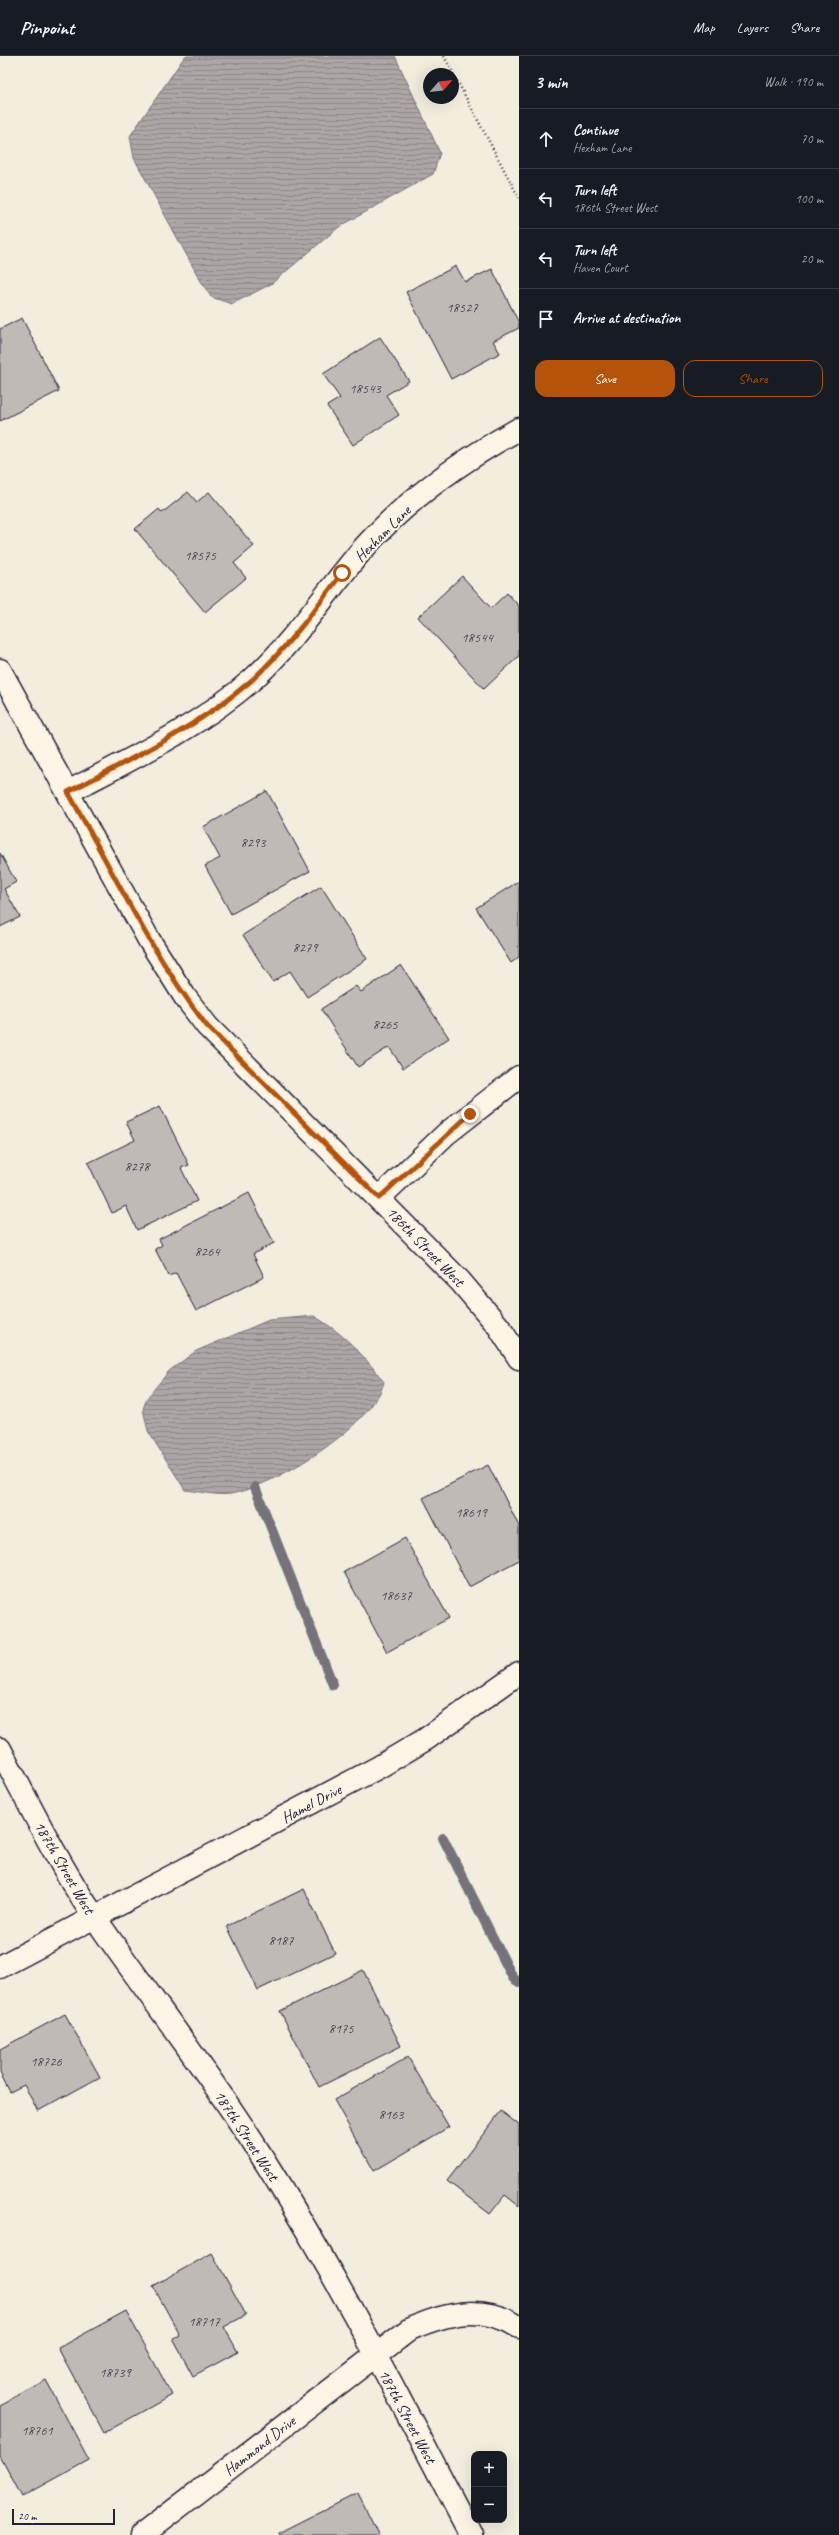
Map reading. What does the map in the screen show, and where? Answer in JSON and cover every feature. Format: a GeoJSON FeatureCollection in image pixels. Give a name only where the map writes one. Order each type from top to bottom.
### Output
{"type":"FeatureCollection","features":[{"type":"Feature","properties":{"kind":"street","name":"Hexham Lane"},"geometry":{"type":"LineString","coordinates":[[68,792],[187,727],[235,694],[294,637],[342,573],[384,527],[406,506],[459,465],[519,430]]}},
{"type":"Feature","properties":{"kind":"street","name":"186th Street West"},"geometry":{"type":"LineString","coordinates":[[0,670],[149,940],[185,997],[207,1026],[460,1280],[499,1327],[519,1358]]}},
{"type":"Feature","properties":{"kind":"street"},"geometry":{"type":"LineString","coordinates":[[379,1198],[446,1134],[519,1077]]}},
{"type":"Feature","properties":{"kind":"street","name":"Hamel Drive"},"geometry":{"type":"LineString","coordinates":[[0,1967],[379,1766],[426,1739],[519,1674]]}},
{"type":"Feature","properties":{"kind":"street","name":"187th Street West"},"geometry":{"type":"LineString","coordinates":[[0,1749],[56,1854],[94,1916],[192,2051],[259,2153],[376,2354],[471,2535]]}},
{"type":"Feature","properties":{"kind":"street","name":"Hammond Drive"},"geometry":{"type":"LineString","coordinates":[[142,2535],[410,2329],[434,2318],[460,2312],[482,2313],[507,2320],[519,2327]]}},
{"type":"Feature","properties":{"kind":"path"},"geometry":{"type":"LineString","coordinates":[[444,56],[519,198]]}},
{"type":"Feature","properties":{"kind":"shaded area"},"geometry":{"type":"Polygon","coordinates":[[[185,56],[395,56],[440,153],[433,174],[339,227],[271,284],[232,304],[211,297],[199,278],[134,158],[130,136],[185,56]]]}},
{"type":"Feature","properties":{"kind":"shaded area"},"geometry":{"type":"Polygon","coordinates":[[[314,1316],[344,1337],[369,1363],[384,1382],[376,1399],[361,1417],[342,1435],[319,1452],[271,1480],[249,1489],[230,1494],[213,1494],[185,1490],[148,1431],[143,1409],[147,1398],[169,1371],[196,1351],[269,1320],[314,1316]]]}},
{"type":"Feature","properties":{"kind":"building"},"geometry":{"type":"Polygon","coordinates":[[[456,266],[465,282],[492,269],[519,323],[519,328],[493,341],[500,353],[451,379],[406,292],[456,266]]]}},
{"type":"Feature","properties":{"kind":"building"},"geometry":{"type":"Polygon","coordinates":[[[22,318],[59,391],[0,421],[0,329],[22,318]]]}},
{"type":"Feature","properties":{"kind":"building"},"geometry":{"type":"Polygon","coordinates":[[[380,337],[409,381],[386,395],[399,415],[353,445],[327,406],[340,398],[323,374],[380,337]]]}},
{"type":"Feature","properties":{"kind":"building"},"geometry":{"type":"Polygon","coordinates":[[[188,492],[197,502],[209,492],[254,546],[234,563],[246,578],[205,612],[135,529],[159,509],[162,513],[188,492]]]}},
{"type":"Feature","properties":{"kind":"building"},"geometry":{"type":"Polygon","coordinates":[[[462,576],[491,608],[507,593],[519,606],[519,656],[484,689],[418,617],[462,576]]]}},
{"type":"Feature","properties":{"kind":"building"},"geometry":{"type":"Polygon","coordinates":[[[267,791],[310,871],[231,914],[205,866],[220,858],[203,827],[267,791]]]}},
{"type":"Feature","properties":{"kind":"building"},"geometry":{"type":"Polygon","coordinates":[[[0,853],[16,882],[4,889],[20,917],[0,927],[0,853]]]}},
{"type":"Feature","properties":{"kind":"building"},"geometry":{"type":"Polygon","coordinates":[[[519,881],[519,957],[511,963],[476,908],[519,881]]]}},
{"type":"Feature","properties":{"kind":"building"},"geometry":{"type":"Polygon","coordinates":[[[321,886],[367,959],[307,997],[290,971],[273,982],[243,935],[321,886]]]}},
{"type":"Feature","properties":{"kind":"building"},"geometry":{"type":"Polygon","coordinates":[[[401,965],[449,1038],[403,1068],[389,1047],[358,1067],[321,1009],[356,986],[361,992],[401,965]]]}},
{"type":"Feature","properties":{"kind":"building"},"geometry":{"type":"Polygon","coordinates":[[[160,1106],[189,1165],[181,1168],[197,1201],[137,1230],[126,1206],[112,1213],[88,1163],[135,1140],[126,1122],[160,1106]]]}},
{"type":"Feature","properties":{"kind":"building"},"geometry":{"type":"Polygon","coordinates":[[[249,1193],[274,1243],[253,1254],[264,1277],[196,1311],[176,1273],[169,1276],[155,1249],[162,1245],[159,1239],[249,1193]]]}},
{"type":"Feature","properties":{"kind":"building"},"geometry":{"type":"Polygon","coordinates":[[[488,1465],[519,1526],[519,1560],[469,1587],[423,1498],[488,1465]]]}},
{"type":"Feature","properties":{"kind":"building"},"geometry":{"type":"Polygon","coordinates":[[[405,1538],[449,1618],[387,1652],[344,1572],[405,1538]]]}},
{"type":"Feature","properties":{"kind":"building"},"geometry":{"type":"Polygon","coordinates":[[[304,1889],[335,1953],[258,1990],[227,1926],[304,1889]]]}},
{"type":"Feature","properties":{"kind":"building"},"geometry":{"type":"Polygon","coordinates":[[[363,1970],[401,2046],[319,2087],[280,2011],[363,1970]]]}},
{"type":"Feature","properties":{"kind":"building"},"geometry":{"type":"Polygon","coordinates":[[[65,2014],[100,2077],[38,2111],[24,2085],[10,2092],[0,2073],[0,2049],[65,2014]]]}},
{"type":"Feature","properties":{"kind":"building"},"geometry":{"type":"Polygon","coordinates":[[[408,2057],[449,2127],[374,2171],[334,2100],[408,2057]]]}},
{"type":"Feature","properties":{"kind":"building"},"geometry":{"type":"Polygon","coordinates":[[[501,2111],[519,2125],[519,2206],[505,2195],[490,2214],[447,2181],[501,2111]]]}},
{"type":"Feature","properties":{"kind":"building"},"geometry":{"type":"Polygon","coordinates":[[[212,2253],[246,2315],[224,2327],[238,2352],[193,2376],[173,2339],[180,2335],[153,2286],[212,2253]]]}},
{"type":"Feature","properties":{"kind":"building"},"geometry":{"type":"Polygon","coordinates":[[[126,2311],[172,2395],[104,2433],[58,2348],[126,2311]]]}},
{"type":"Feature","properties":{"kind":"building"},"geometry":{"type":"Polygon","coordinates":[[[46,2380],[89,2460],[22,2497],[0,2456],[0,2405],[46,2380]]]}},
{"type":"Feature","properties":{"kind":"building"},"geometry":{"type":"Polygon","coordinates":[[[358,2493],[379,2535],[280,2535],[279,2533],[358,2493]]]}},
{"type":"Feature","properties":{"kind":"waterway"},"geometry":{"type":"LineString","coordinates":[[255,1487],[333,1685]]}},
{"type":"Feature","properties":{"kind":"waterway"},"geometry":{"type":"LineString","coordinates":[[443,1838],[513,1978],[519,1982]]}},
{"type":"Feature","properties":{"kind":"route"},"geometry":{"type":"LineString","coordinates":[[342,573],[294,637],[235,694],[193,723],[115,768],[68,792],[149,940],[185,997],[207,1026],[358,1179],[379,1198],[423,1155],[470,1114]]}}]}
